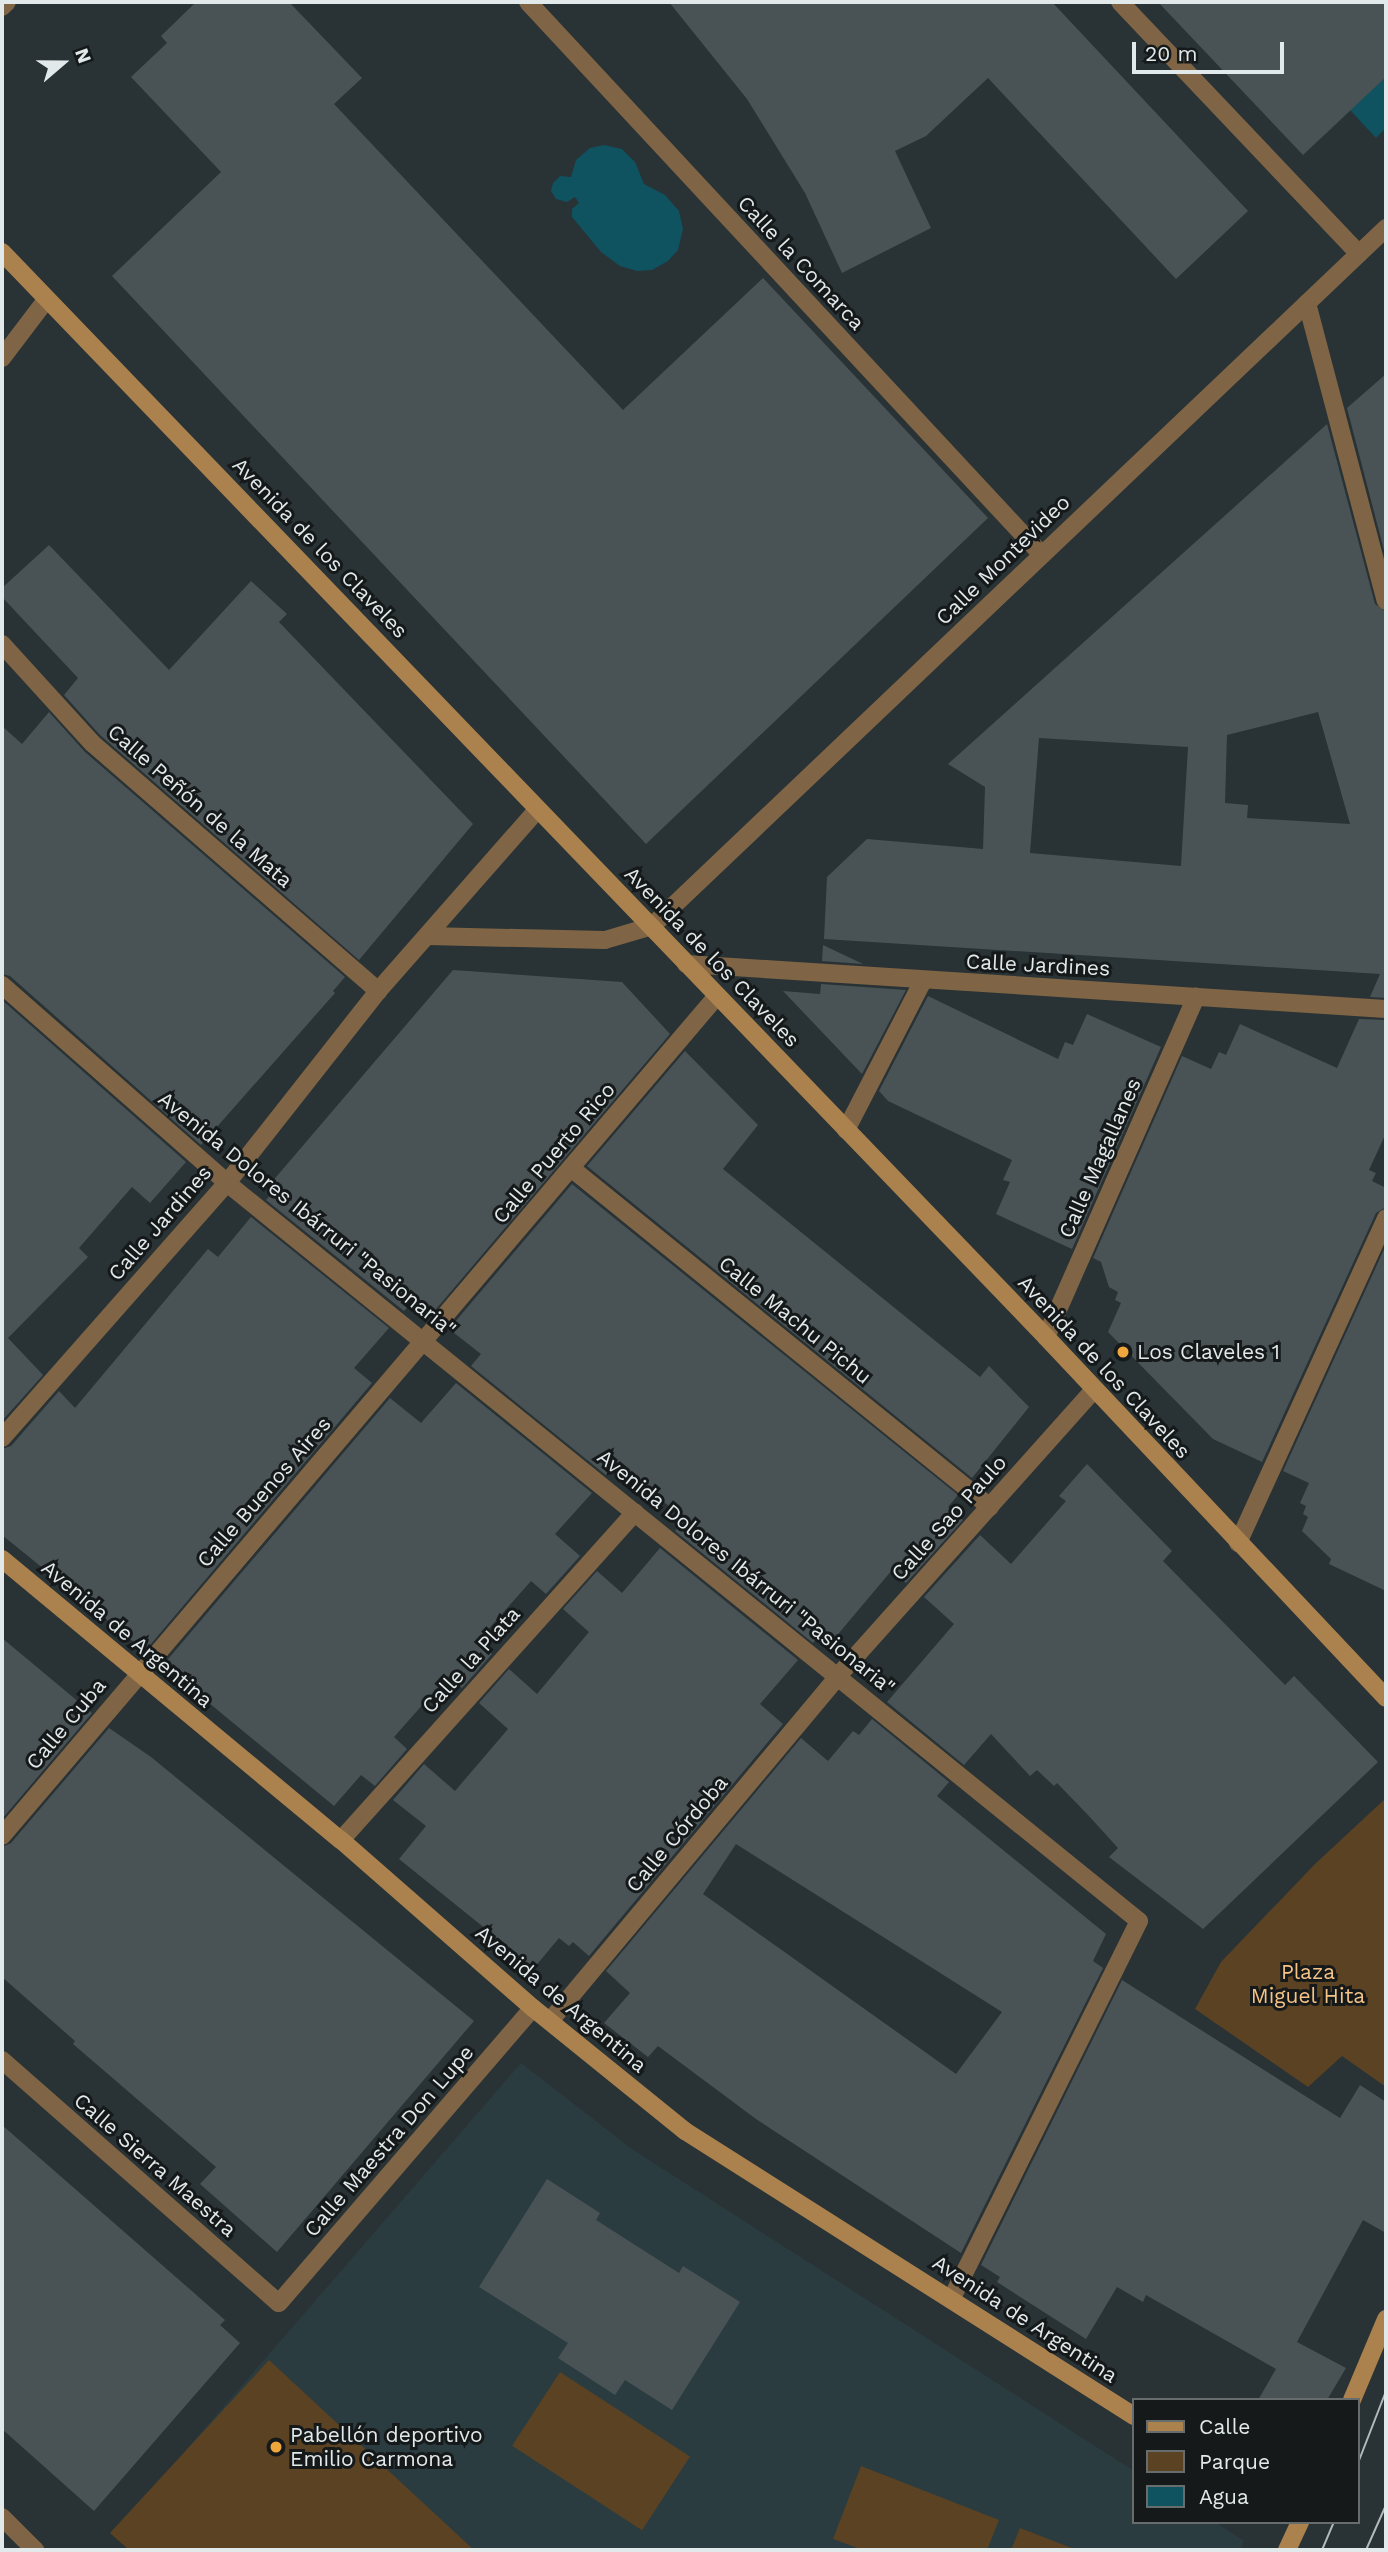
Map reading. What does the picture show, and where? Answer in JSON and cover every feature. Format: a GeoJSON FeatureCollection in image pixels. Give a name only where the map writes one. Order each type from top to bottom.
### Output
{"type":"FeatureCollection","features":[{"type":"Feature","properties":{"kind":"street"},"geometry":{"type":"LineString","coordinates":[[2,7],[7,2]]}},
{"type":"Feature","properties":{"kind":"street","name":"Calle la Comarca"},"geometry":{"type":"LineString","coordinates":[[528,2],[1042,555]]}},
{"type":"Feature","properties":{"kind":"street"},"geometry":{"type":"LineString","coordinates":[[1121,2],[1359,254]]}},
{"type":"Feature","properties":{"kind":"street","name":"Calle Montevideo"},"geometry":{"type":"LineString","coordinates":[[652,926],[1386,228]]}},
{"type":"Feature","properties":{"kind":"street","name":"Avenida de los Claveles"},"geometry":{"type":"LineString","coordinates":[[2,252],[652,926],[1386,1698]]}},
{"type":"Feature","properties":{"kind":"street"},"geometry":{"type":"LineString","coordinates":[[2,358],[46,300]]}},
{"type":"Feature","properties":{"kind":"street"},"geometry":{"type":"LineString","coordinates":[[1307,303],[1386,601]]}},
{"type":"Feature","properties":{"kind":"street","name":"Calle Peñón de la Mata"},"geometry":{"type":"LineString","coordinates":[[2,644],[92,743],[378,991]]}},
{"type":"Feature","properties":{"kind":"street","name":"Calle Jardines"},"geometry":{"type":"LineString","coordinates":[[2,1438],[227,1183],[378,991],[538,809]]}},
{"type":"Feature","properties":{"kind":"street"},"geometry":{"type":"LineString","coordinates":[[427,936],[605,940],[652,926]]}},
{"type":"Feature","properties":{"kind":"street","name":"Calle Jardines"},"geometry":{"type":"LineString","coordinates":[[686,964],[1386,1009]]}},
{"type":"Feature","properties":{"kind":"street"},"geometry":{"type":"LineString","coordinates":[[846,1130],[923,981]]}},
{"type":"Feature","properties":{"kind":"street","name":"Avenida Dolores Ibárruri \"Pasionaria\""},"geometry":{"type":"LineString","coordinates":[[2,985],[227,1183],[425,1340],[1139,1921],[951,2299]]}},
{"type":"Feature","properties":{"kind":"street","name":"Calle Puerto Rico"},"geometry":{"type":"LineString","coordinates":[[425,1340],[717,996]]}},
{"type":"Feature","properties":{"kind":"street","name":"Calle Magallanes"},"geometry":{"type":"LineString","coordinates":[[1046,1338],[1196,997]]}},
{"type":"Feature","properties":{"kind":"street","name":"Calle Machu Pichu"},"geometry":{"type":"LineString","coordinates":[[571,1168],[990,1507]]}},
{"type":"Feature","properties":{"kind":"street"},"geometry":{"type":"LineString","coordinates":[[1238,1543],[1386,1218]]}},
{"type":"Feature","properties":{"kind":"street","name":"Calle Buenos Aires"},"geometry":{"type":"LineString","coordinates":[[137,1674],[425,1340]]}},
{"type":"Feature","properties":{"kind":"street","name":"Calle Sao Paulo"},"geometry":{"type":"LineString","coordinates":[[838,1676],[1094,1390]]}},
{"type":"Feature","properties":{"kind":"street","name":"Calle la Plata"},"geometry":{"type":"LineString","coordinates":[[341,1840],[635,1512]]}},
{"type":"Feature","properties":{"kind":"street","name":"Avenida de Argentina"},"geometry":{"type":"LineString","coordinates":[[2,1559],[137,1674],[341,1840],[533,2008],[685,2131],[1132,2415]]}},
{"type":"Feature","properties":{"kind":"street","name":"Calle Cuba"},"geometry":{"type":"LineString","coordinates":[[2,1836],[137,1674]]}},
{"type":"Feature","properties":{"kind":"street","name":"Calle Córdoba"},"geometry":{"type":"LineString","coordinates":[[550,2021],[838,1676]]}},
{"type":"Feature","properties":{"kind":"street","name":"Calle Maestra Don Lupe"},"geometry":{"type":"LineString","coordinates":[[279,2303],[533,2008]]}},
{"type":"Feature","properties":{"kind":"street","name":"Calle Sierra Maestra"},"geometry":{"type":"LineString","coordinates":[[2,2060],[279,2303]]}},
{"type":"Feature","properties":{"kind":"street"},"geometry":{"type":"LineString","coordinates":[[1353,2398],[1386,2319]]}},
{"type":"Feature","properties":{"kind":"street"},"geometry":{"type":"LineString","coordinates":[[2,2517],[35,2550]]}},
{"type":"Feature","properties":{"kind":"street"},"geometry":{"type":"LineString","coordinates":[[1287,2550],[1299,2524]]}},
{"type":"Feature","properties":{"kind":"shaded area"},"geometry":{"type":"Polygon","coordinates":[[[521,2063],[632,2149],[1132,2470],[1132,2524],[1218,2524],[1244,2541],[1241,2550],[126,2550],[200,2462],[186,2450],[521,2063]]]}},
{"type":"Feature","properties":{"kind":"green space","name":"Plaza Miguel Hita"},"geometry":{"type":"Polygon","coordinates":[[[1386,1798],[1386,2087],[1342,2056],[1308,2087],[1195,2009],[1221,1962],[1315,1864],[1386,1798]]]}},
{"type":"Feature","properties":{"kind":"green space","name":"Pabellón deportivo Emilio Carmona"},"geometry":{"type":"Polygon","coordinates":[[[269,2360],[474,2550],[129,2550],[110,2533],[269,2360]]]}},
{"type":"Feature","properties":{"kind":"green space"},"geometry":{"type":"Polygon","coordinates":[[[560,2372],[690,2456],[642,2530],[512,2446],[560,2372]]]}},
{"type":"Feature","properties":{"kind":"green space"},"geometry":{"type":"Polygon","coordinates":[[[861,2466],[999,2520],[987,2550],[863,2550],[833,2539],[861,2466]]]}},
{"type":"Feature","properties":{"kind":"green space"},"geometry":{"type":"Polygon","coordinates":[[[1020,2528],[1077,2550],[1011,2550],[1020,2528]]]}},
{"type":"Feature","properties":{"kind":"water"},"geometry":{"type":"Polygon","coordinates":[[[1386,77],[1386,128],[1376,138],[1350,110],[1386,77]]]}},
{"type":"Feature","properties":{"kind":"water"},"geometry":{"type":"Polygon","coordinates":[[[604,145],[622,149],[635,162],[644,184],[665,195],[679,211],[683,229],[678,250],[668,261],[652,270],[637,271],[620,266],[601,252],[572,217],[572,209],[579,203],[575,197],[567,202],[556,199],[551,191],[553,183],[560,176],[571,177],[576,160],[590,148],[604,145]]]}},
{"type":"Feature","properties":{"kind":"building"},"geometry":{"type":"Polygon","coordinates":[[[196,2],[289,2],[362,78],[334,104],[623,410],[763,278],[988,518],[646,844],[112,276],[221,172],[131,77],[167,43],[161,36],[196,2]]]}},
{"type":"Feature","properties":{"kind":"building"},"geometry":{"type":"Polygon","coordinates":[[[669,2],[1052,2],[1248,211],[1176,279],[988,78],[926,136],[895,151],[931,228],[842,273],[805,193],[747,99],[669,2]]]}},
{"type":"Feature","properties":{"kind":"building"},"geometry":{"type":"Polygon","coordinates":[[[1158,2],[1386,2],[1386,77],[1303,155],[1158,2]]]}},
{"type":"Feature","properties":{"kind":"building"},"geometry":{"type":"Polygon","coordinates":[[[1386,374],[1386,558],[1347,408],[1386,374]]]}},
{"type":"Feature","properties":{"kind":"building"},"geometry":{"type":"Polygon","coordinates":[[[1327,424],[1375,604],[1386,612],[1386,998],[1370,997],[1380,974],[824,939],[827,877],[867,839],[983,849],[985,787],[948,764],[1327,424]],[[1318,712],[1227,735],[1225,803],[1248,805],[1247,818],[1350,824],[1318,712]],[[1039,738],[1030,853],[1181,866],[1188,747],[1039,738]]]}},
{"type":"Feature","properties":{"kind":"building"},"geometry":{"type":"Polygon","coordinates":[[[49,545],[169,670],[251,581],[287,614],[279,622],[473,824],[359,960],[100,735],[64,695],[78,678],[2,597],[2,588],[49,545]]]}},
{"type":"Feature","properties":{"kind":"building"},"geometry":{"type":"Polygon","coordinates":[[[49,712],[85,752],[345,977],[333,991],[335,993],[201,1145],[10,976],[2,974],[2,726],[22,744],[49,712]]]}},
{"type":"Feature","properties":{"kind":"building"},"geometry":{"type":"Polygon","coordinates":[[[823,945],[863,964],[822,961],[823,945]]]}},
{"type":"Feature","properties":{"kind":"building"},"geometry":{"type":"Polygon","coordinates":[[[453,970],[622,982],[670,1034],[431,1315],[413,1301],[404,1311],[266,1200],[277,1188],[271,1183],[453,970]]]}},
{"type":"Feature","properties":{"kind":"building"},"geometry":{"type":"Polygon","coordinates":[[[821,984],[906,990],[862,1074],[783,991],[820,994],[821,984]]]}},
{"type":"Feature","properties":{"kind":"building"},"geometry":{"type":"Polygon","coordinates":[[[928,996],[1058,1059],[1065,1042],[1073,1045],[1087,1014],[1161,1047],[1072,1249],[996,1214],[1010,1182],[1003,1180],[1012,1160],[888,1101],[879,1091],[928,996]]]}},
{"type":"Feature","properties":{"kind":"building"},"geometry":{"type":"Polygon","coordinates":[[[2,1000],[186,1162],[150,1203],[132,1187],[79,1248],[88,1257],[8,1338],[43,1375],[2,1421],[2,1000]]]}},
{"type":"Feature","properties":{"kind":"building"},"geometry":{"type":"Polygon","coordinates":[[[1359,1019],[1386,1020],[1386,1133],[1369,1170],[1376,1173],[1372,1181],[1386,1188],[1386,1207],[1376,1213],[1262,1462],[1213,1439],[1108,1332],[1121,1303],[1115,1300],[1118,1292],[1109,1287],[1101,1262],[1093,1258],[1182,1056],[1211,1069],[1219,1052],[1226,1055],[1240,1024],[1337,1068],[1359,1019]]]}},
{"type":"Feature","properties":{"kind":"building"},"geometry":{"type":"Polygon","coordinates":[[[685,1051],[758,1125],[723,1169],[980,1377],[989,1366],[1029,1407],[972,1478],[587,1166],[685,1051]]]}},
{"type":"Feature","properties":{"kind":"building"},"geometry":{"type":"Polygon","coordinates":[[[572,1184],[958,1495],[948,1507],[963,1520],[906,1583],[892,1570],[834,1639],[823,1631],[813,1643],[675,1531],[685,1519],[617,1464],[607,1476],[471,1366],[481,1354],[449,1329],[572,1184]]]}},
{"type":"Feature","properties":{"kind":"building"},"geometry":{"type":"Polygon","coordinates":[[[251,1217],[389,1328],[354,1368],[372,1383],[145,1651],[2,1535],[2,1449],[11,1446],[59,1391],[75,1408],[208,1249],[218,1257],[251,1217]]]}},
{"type":"Feature","properties":{"kind":"building"},"geometry":{"type":"Polygon","coordinates":[[[1386,1245],[1386,1591],[1329,1564],[1331,1559],[1302,1531],[1308,1517],[1303,1514],[1306,1506],[1300,1503],[1309,1483],[1283,1471],[1386,1245]]]}},
{"type":"Feature","properties":{"kind":"building"},"geometry":{"type":"Polygon","coordinates":[[[456,1383],[592,1493],[555,1534],[580,1556],[546,1594],[531,1581],[478,1641],[492,1654],[462,1688],[448,1676],[394,1737],[407,1749],[375,1786],[361,1775],[334,1806],[163,1665],[390,1398],[421,1423],[456,1383]]]}},
{"type":"Feature","properties":{"kind":"building"},"geometry":{"type":"Polygon","coordinates":[[[1087,1464],[1172,1551],[1163,1561],[1285,1685],[1294,1676],[1378,1762],[1203,1929],[1109,1857],[1118,1848],[1088,1815],[1057,1783],[1054,1786],[1037,1770],[1030,1776],[991,1734],[964,1765],[887,1702],[954,1624],[924,1597],[980,1535],[1011,1564],[1066,1501],[1059,1496],[1087,1464]]]}},
{"type":"Feature","properties":{"kind":"building"},"geometry":{"type":"Polygon","coordinates":[[[660,1548],[798,1660],[760,1704],[783,1724],[589,1956],[573,1942],[569,1946],[559,1938],[534,1968],[399,1859],[426,1826],[393,1800],[424,1764],[455,1791],[508,1729],[479,1703],[509,1669],[537,1694],[589,1632],[563,1609],[597,1571],[622,1593],[660,1548]]]}},
{"type":"Feature","properties":{"kind":"building"},"geometry":{"type":"Polygon","coordinates":[[[2,1638],[92,1713],[2,1819],[2,1638]]]}},
{"type":"Feature","properties":{"kind":"building"},"geometry":{"type":"Polygon","coordinates":[[[872,1719],[949,1782],[937,1796],[1106,1934],[1093,1961],[1103,1968],[961,2253],[756,2119],[658,2046],[648,2057],[604,2023],[630,1993],[606,1971],[801,1738],[828,1761],[853,1731],[859,1735],[872,1719]],[[736,1844],[703,1894],[956,2074],[1002,2012],[736,1844]]]}},
{"type":"Feature","properties":{"kind":"building"},"geometry":{"type":"Polygon","coordinates":[[[109,1728],[151,1757],[474,2021],[277,2252],[200,2184],[216,2167],[73,2044],[75,2041],[2,1977],[2,1847],[11,1843],[109,1728]]]}},
{"type":"Feature","properties":{"kind":"building"},"geometry":{"type":"Polygon","coordinates":[[[1122,1980],[1340,2118],[1360,2085],[1386,2102],[1386,2233],[1363,2220],[1297,2342],[1346,2368],[1328,2398],[1259,2398],[1276,2369],[1146,2295],[1143,2302],[1117,2287],[1086,2339],[997,2282],[1000,2277],[981,2265],[1122,1980]]]}},
{"type":"Feature","properties":{"kind":"building"},"geometry":{"type":"Polygon","coordinates":[[[2,2125],[225,2320],[220,2325],[240,2343],[94,2511],[2,2429],[2,2125]]]}},
{"type":"Feature","properties":{"kind":"building"},"geometry":{"type":"Polygon","coordinates":[[[547,2179],[600,2213],[596,2220],[679,2273],[683,2266],[740,2302],[672,2410],[625,2380],[615,2395],[558,2358],[568,2343],[479,2287],[547,2179]]]}},
{"type":"Feature","properties":{"kind":"tram line"},"geometry":{"type":"LineString","coordinates":[[1360,2458],[1386,2391]]}},
{"type":"Feature","properties":{"kind":"tram line"},"geometry":{"type":"LineString","coordinates":[[1366,2550],[1386,2505]]}},
{"type":"Feature","properties":{"kind":"tram line"},"geometry":{"type":"LineString","coordinates":[[1322,2550],[1333,2524]]}},
{"type":"Feature","properties":{"kind":"place","name":"Los Claveles 1"},"geometry":{"type":"Point","coordinates":[1123,1352]}},
{"type":"Feature","properties":{"kind":"place","name":"Pabellón deportivo Emilio Carmona"},"geometry":{"type":"Point","coordinates":[276,2447]}}]}
